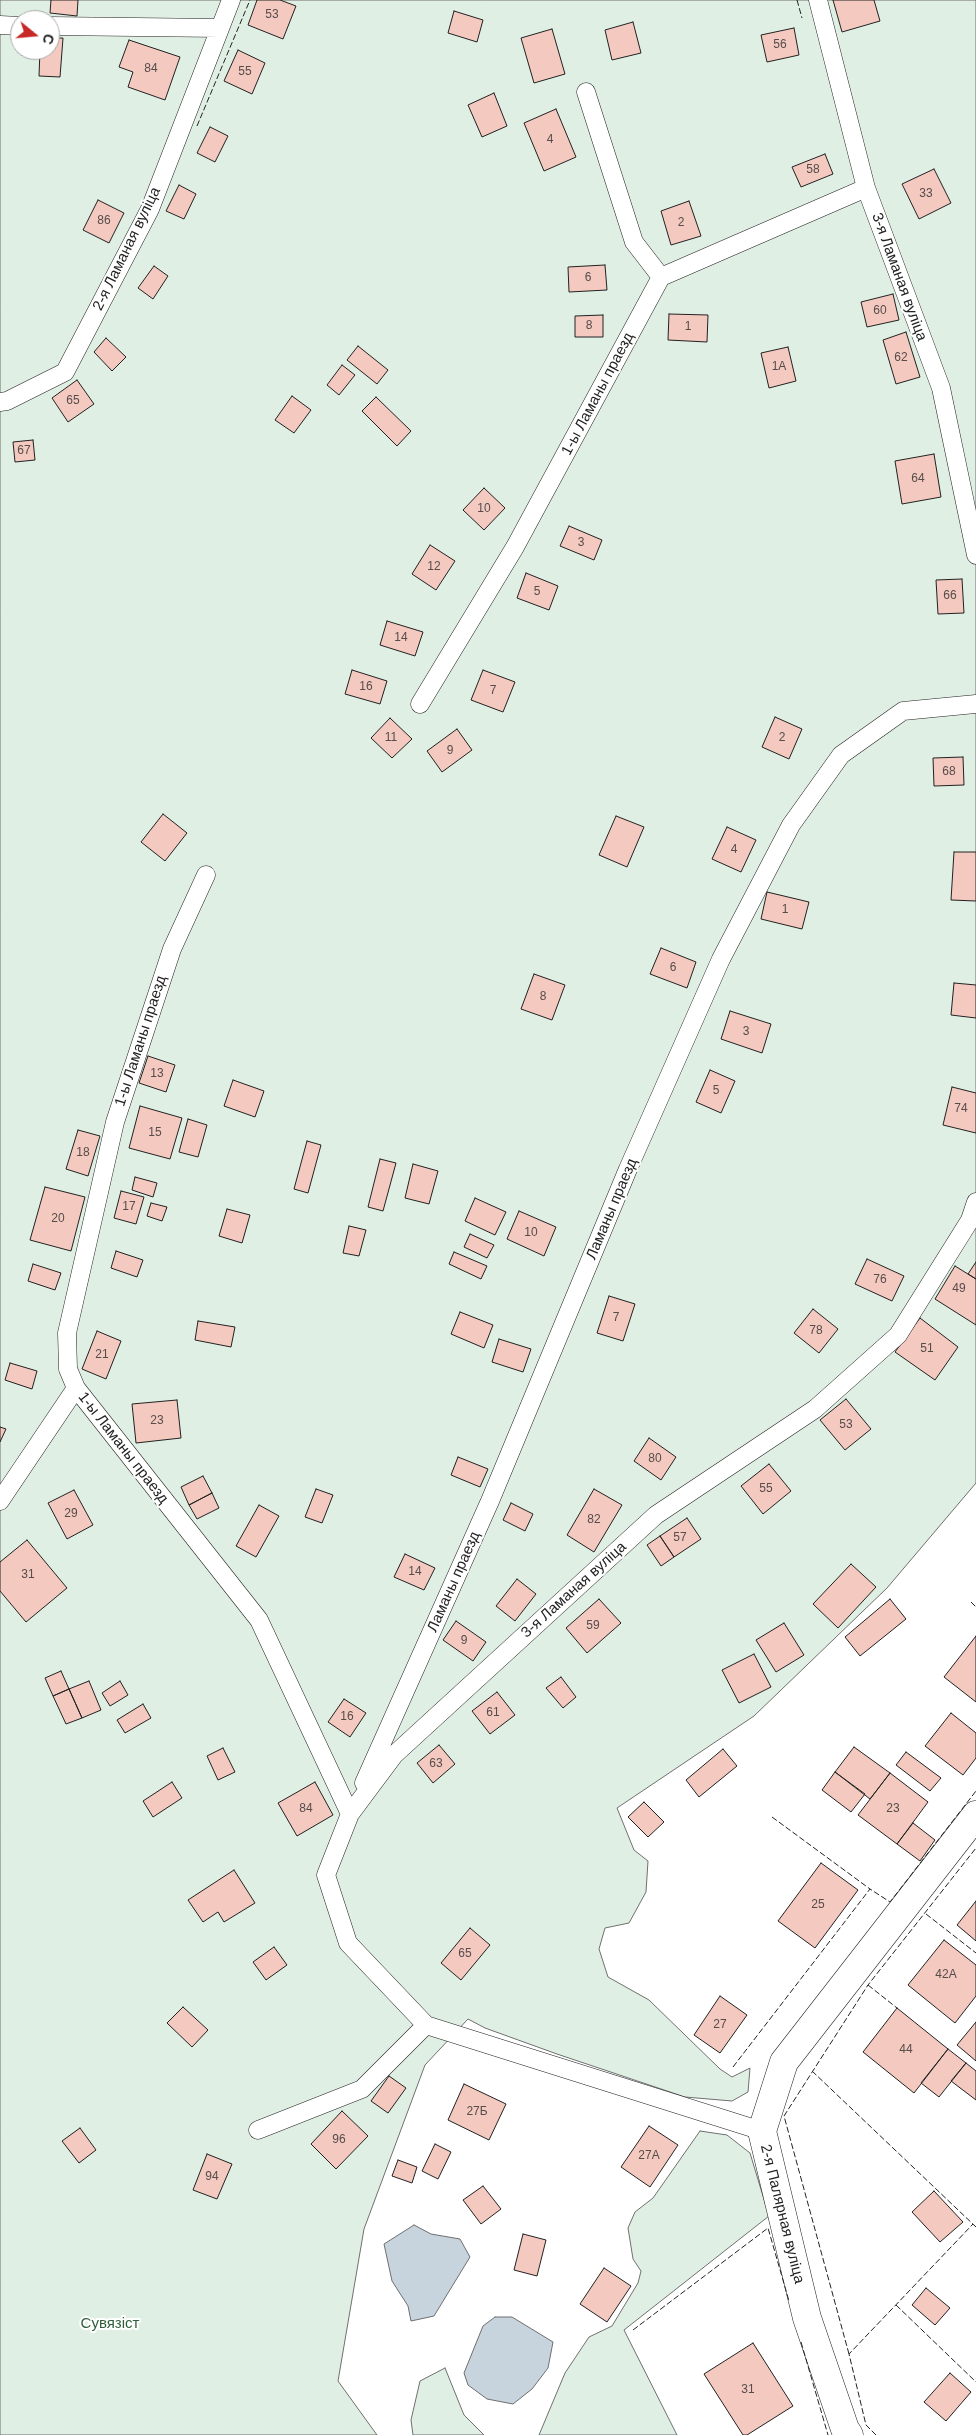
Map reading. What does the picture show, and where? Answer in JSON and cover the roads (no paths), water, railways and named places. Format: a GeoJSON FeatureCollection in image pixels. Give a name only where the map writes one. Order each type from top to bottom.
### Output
{"type":"FeatureCollection","features":[{"type":"Feature","properties":{"kind":"street","name":"2-я Палярная вуліца"},"geometry":{"type":"LineString","coordinates":[[849,2435],[845,2429],[807,2318],[762,2131],[784,2062],[976,1815]]}},
{"type":"Feature","properties":{"kind":"lane","name":"2-я Ламаная вуліца"},"geometry":{"type":"LineString","coordinates":[[0,402],[65,372],[150,209],[231,0]]}},
{"type":"Feature","properties":{"kind":"lane","name":"3-я Ламаная вуліца"},"geometry":{"type":"LineString","coordinates":[[818,0],[866,188],[941,388],[976,554]]}},
{"type":"Feature","properties":{"kind":"lane"},"geometry":{"type":"LineString","coordinates":[[60,26],[220,28]]}},
{"type":"Feature","properties":{"kind":"lane"},"geometry":{"type":"LineString","coordinates":[[586,92],[634,242],[661,277],[866,188]]}},
{"type":"Feature","properties":{"kind":"lane","name":"1-ы Ламаны праезд"},"geometry":{"type":"LineString","coordinates":[[420,704],[515,547],[661,277]]}},
{"type":"Feature","properties":{"kind":"lane","name":"Ламаны праезд"},"geometry":{"type":"LineString","coordinates":[[350,1814],[490,1501],[628,1169],[721,959],[791,825],[841,755],[903,711],[976,704]]}},
{"type":"Feature","properties":{"kind":"lane","name":"1-ы Ламаны праезд"},"geometry":{"type":"LineString","coordinates":[[206,875],[172,949],[115,1122],[67,1333],[68,1369],[76,1388],[259,1620],[350,1814]]}},
{"type":"Feature","properties":{"kind":"lane","name":"3-я Ламаная вуліца"},"geometry":{"type":"LineString","coordinates":[[426,2025],[348,1943],[326,1875],[350,1814],[394,1755],[656,1515],[815,1409],[898,1335],[970,1220],[976,1202]]}},
{"type":"Feature","properties":{"kind":"lane"},"geometry":{"type":"LineString","coordinates":[[0,1501],[76,1388]]}},
{"type":"Feature","properties":{"kind":"lane"},"geometry":{"type":"LineString","coordinates":[[258,2130],[362,2089],[426,2025],[762,2131]]}},
{"type":"Feature","properties":{"kind":"park label","name":"Сувязіст"},"geometry":{"type":"Point","coordinates":[110,2324]}}]}
